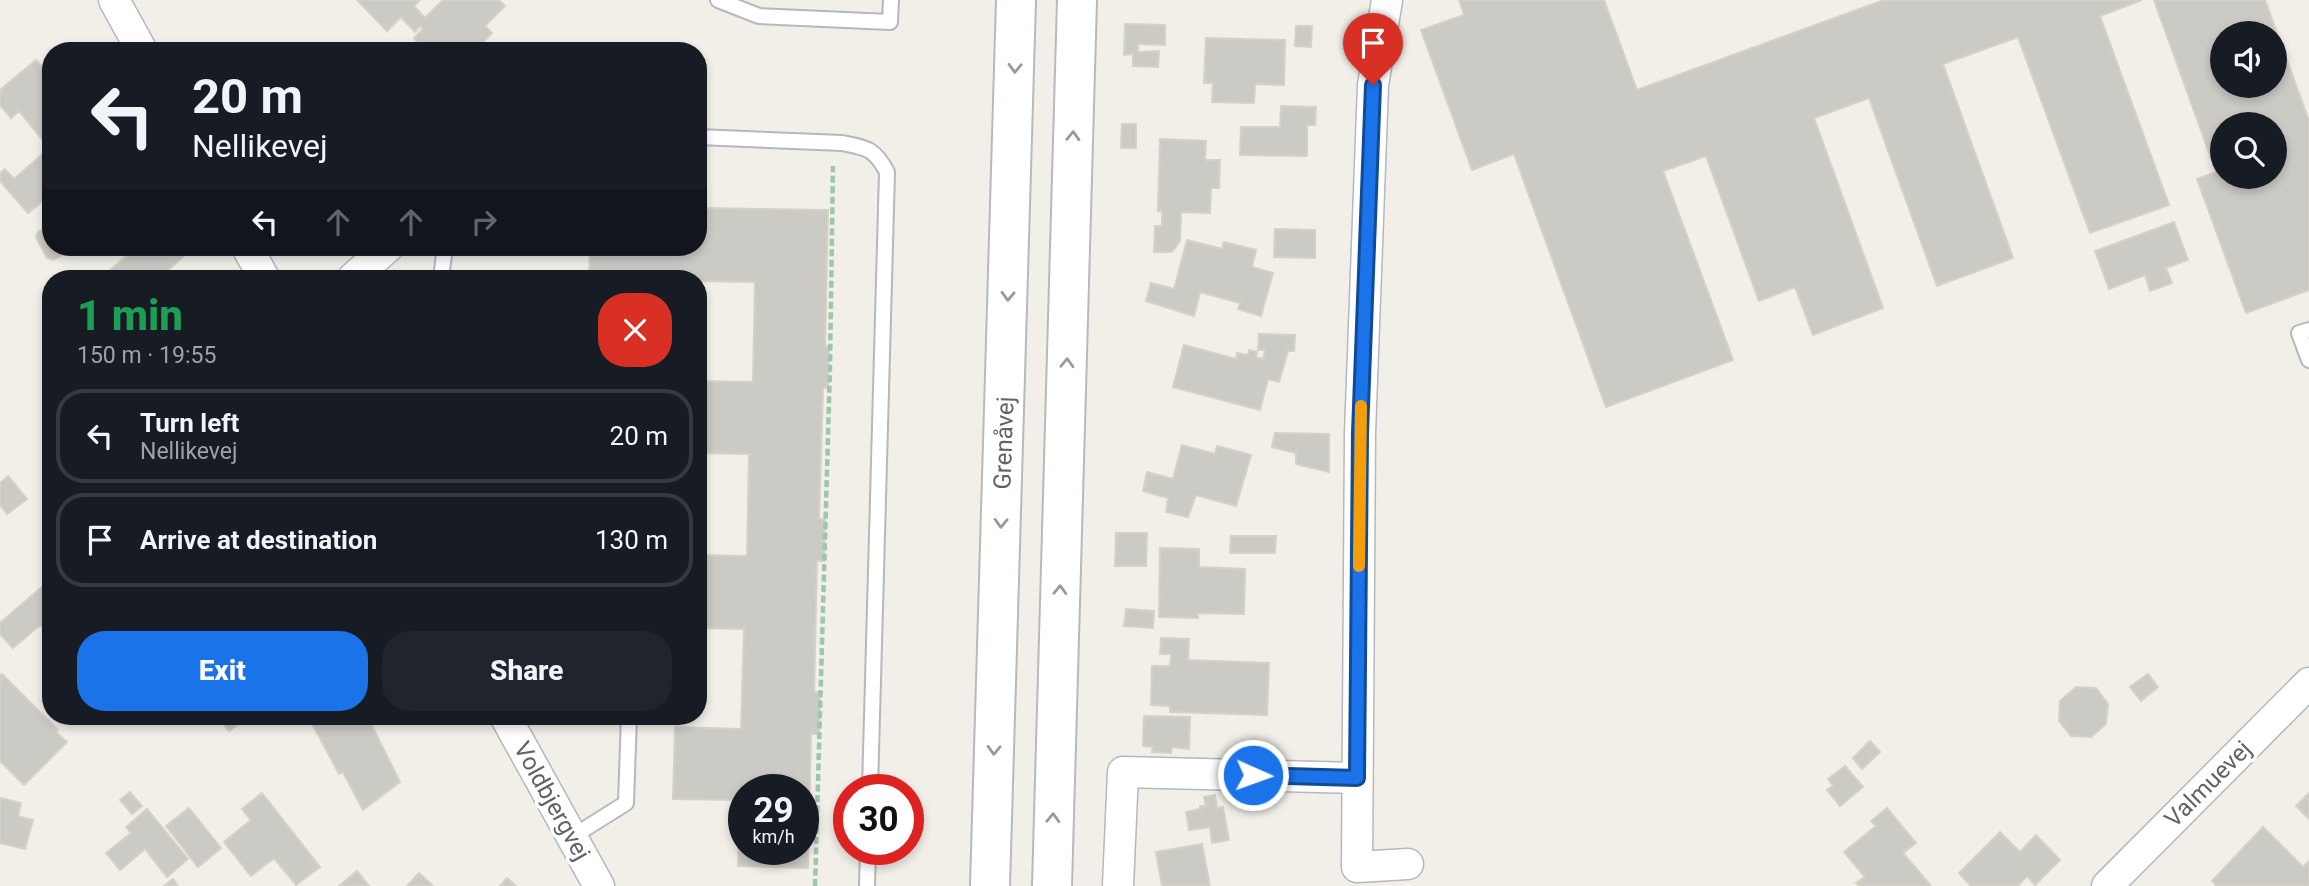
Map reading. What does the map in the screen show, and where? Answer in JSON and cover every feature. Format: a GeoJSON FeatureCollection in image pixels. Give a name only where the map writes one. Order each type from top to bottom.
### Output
{"type":"FeatureCollection","features":[{"type":"Feature","properties":{"kind":"main road","name":"Grenåvej"},"geometry":{"type":"LineString","coordinates":[[990,886],[1017,0]]}},
{"type":"Feature","properties":{"kind":"main road"},"geometry":{"type":"LineString","coordinates":[[1052,886],[1077,0]]}},
{"type":"Feature","properties":{"kind":"street"},"geometry":{"type":"LineString","coordinates":[[114,0],[137,42]]}},
{"type":"Feature","properties":{"kind":"street"},"geometry":{"type":"LineString","coordinates":[[1387,0],[1373,85],[1360,433],[1357,867],[1408,864]]}},
{"type":"Feature","properties":{"kind":"street"},"geometry":{"type":"LineString","coordinates":[[362,270],[378,256]]}},
{"type":"Feature","properties":{"kind":"street","name":"Valmuevej"},"geometry":{"type":"LineString","coordinates":[[2107,886],[2309,683]]}},
{"type":"Feature","properties":{"kind":"street","name":"Voldbjergvej"},"geometry":{"type":"LineString","coordinates":[[510,725],[599,886]]}},
{"type":"Feature","properties":{"kind":"street"},"geometry":{"type":"LineString","coordinates":[[1118,886],[1123,772],[1357,778]]}},
{"type":"Feature","properties":{"kind":"lane"},"geometry":{"type":"LineString","coordinates":[[718,0],[760,16],[890,22],[891,0]]}},
{"type":"Feature","properties":{"kind":"lane"},"geometry":{"type":"LineString","coordinates":[[707,137],[834,142],[864,148],[878,156],[887,172],[870,774]]}},
{"type":"Feature","properties":{"kind":"lane"},"geometry":{"type":"LineString","coordinates":[[2309,330],[2299,333],[2309,360]]}},
{"type":"Feature","properties":{"kind":"lane"},"geometry":{"type":"LineString","coordinates":[[572,836],[626,803],[629,725]]}},
{"type":"Feature","properties":{"kind":"lane"},"geometry":{"type":"LineString","coordinates":[[867,886],[868,865]]}},
{"type":"Feature","properties":{"kind":"path"},"geometry":{"type":"LineString","coordinates":[[815,886],[834,142]]}},
{"type":"Feature","properties":{"kind":"building"},"geometry":{"type":"Polygon","coordinates":[[[357,0],[420,0],[414,6],[425,18],[443,0],[499,0],[505,6],[485,26],[492,33],[483,42],[418,42],[414,38],[423,29],[420,26],[415,32],[401,17],[387,31],[357,0]]]}},
{"type":"Feature","properties":{"kind":"building"},"geometry":{"type":"Polygon","coordinates":[[[1459,0],[1604,0],[1637,90],[1884,0],[2142,0],[2100,16],[2169,205],[2090,233],[2018,37],[1943,64],[2013,258],[1937,286],[1869,98],[1814,118],[1883,308],[1813,335],[1795,287],[1759,301],[1706,156],[1663,171],[1733,360],[1606,407],[1514,154],[1472,170],[1421,30],[1464,15],[1459,0]]]}},
{"type":"Feature","properties":{"kind":"building"},"geometry":{"type":"Polygon","coordinates":[[[2154,0],[2265,0],[2273,21],[2210,21],[2210,98],[2287,98],[2287,60],[2309,121],[2309,290],[2246,313],[2197,179],[2210,174],[2210,189],[2287,189],[2287,112],[2210,112],[2210,155],[2154,0]]]}},
{"type":"Feature","properties":{"kind":"building"},"geometry":{"type":"Polygon","coordinates":[[[1125,24],[1165,25],[1165,45],[1138,44],[1138,52],[1159,51],[1158,67],[1133,66],[1133,54],[1124,55],[1125,24]]]}},
{"type":"Feature","properties":{"kind":"building"},"geometry":{"type":"Polygon","coordinates":[[[1296,26],[1312,26],[1311,47],[1295,46],[1296,26]]]}},
{"type":"Feature","properties":{"kind":"building"},"geometry":{"type":"Polygon","coordinates":[[[1206,38],[1285,40],[1284,85],[1255,84],[1254,103],[1212,102],[1213,83],[1204,83],[1206,38]]]}},
{"type":"Feature","properties":{"kind":"building"},"geometry":{"type":"Polygon","coordinates":[[[36,60],[42,67],[42,139],[19,111],[11,118],[0,105],[0,90],[36,60]]]}},
{"type":"Feature","properties":{"kind":"building"},"geometry":{"type":"Polygon","coordinates":[[[1281,106],[1316,107],[1315,125],[1307,125],[1307,156],[1240,155],[1241,127],[1280,127],[1281,106]]]}},
{"type":"Feature","properties":{"kind":"building"},"geometry":{"type":"Polygon","coordinates":[[[1122,124],[1136,124],[1136,148],[1121,148],[1122,124]]]}},
{"type":"Feature","properties":{"kind":"building"},"geometry":{"type":"Polygon","coordinates":[[[1160,139],[1206,141],[1205,160],[1220,160],[1219,188],[1211,188],[1210,213],[1181,212],[1180,241],[1172,252],[1154,252],[1155,226],[1162,226],[1162,211],[1158,211],[1160,139]]]}},
{"type":"Feature","properties":{"kind":"building"},"geometry":{"type":"Polygon","coordinates":[[[42,154],[42,201],[28,213],[0,181],[0,173],[5,169],[14,179],[42,154]]]}},
{"type":"Feature","properties":{"kind":"building"},"geometry":{"type":"Polygon","coordinates":[[[707,208],[828,210],[825,346],[829,346],[828,388],[823,388],[819,519],[825,519],[824,561],[817,561],[814,692],[820,692],[819,734],[811,734],[810,774],[728,774],[728,800],[673,799],[675,727],[741,729],[744,629],[707,628],[707,555],[747,556],[749,454],[707,453],[707,381],[753,382],[755,282],[707,281],[707,270],[589,270],[590,256],[707,256],[707,208]]]}},
{"type":"Feature","properties":{"kind":"building"},"geometry":{"type":"Polygon","coordinates":[[[2174,222],[2188,260],[2166,268],[2172,283],[2150,291],[2145,275],[2109,289],[2095,251],[2174,222]]]}},
{"type":"Feature","properties":{"kind":"building"},"geometry":{"type":"Polygon","coordinates":[[[1275,229],[1315,230],[1315,258],[1274,257],[1275,229]]]}},
{"type":"Feature","properties":{"kind":"building"},"geometry":{"type":"Polygon","coordinates":[[[42,230],[42,248],[36,237],[42,230]]]}},
{"type":"Feature","properties":{"kind":"building"},"geometry":{"type":"Polygon","coordinates":[[[1187,240],[1222,249],[1224,242],[1256,250],[1252,267],[1273,273],[1261,316],[1238,309],[1240,303],[1200,292],[1194,316],[1146,301],[1151,283],[1174,289],[1187,240]]]}},
{"type":"Feature","properties":{"kind":"building"},"geometry":{"type":"Polygon","coordinates":[[[46,256],[61,256],[53,260],[46,256]]]}},
{"type":"Feature","properties":{"kind":"building"},"geometry":{"type":"Polygon","coordinates":[[[127,256],[184,256],[168,270],[110,270],[127,256]]]}},
{"type":"Feature","properties":{"kind":"building"},"geometry":{"type":"Polygon","coordinates":[[[1259,334],[1295,335],[1294,351],[1288,351],[1279,382],[1268,379],[1260,410],[1173,387],[1184,345],[1236,359],[1237,353],[1248,355],[1249,350],[1257,352],[1256,357],[1263,359],[1265,350],[1258,350],[1259,334]]]}},
{"type":"Feature","properties":{"kind":"building"},"geometry":{"type":"Polygon","coordinates":[[[1275,433],[1329,434],[1329,472],[1296,464],[1296,453],[1272,447],[1275,433]]]}},
{"type":"Feature","properties":{"kind":"building"},"geometry":{"type":"Polygon","coordinates":[[[1182,445],[1215,454],[1217,446],[1251,455],[1236,506],[1196,495],[1188,517],[1166,512],[1168,498],[1143,491],[1147,472],[1173,479],[1182,445]]]}},
{"type":"Feature","properties":{"kind":"building"},"geometry":{"type":"Polygon","coordinates":[[[8,476],[27,499],[7,514],[0,505],[0,483],[8,476]]]}},
{"type":"Feature","properties":{"kind":"building"},"geometry":{"type":"Polygon","coordinates":[[[1116,533],[1147,533],[1146,566],[1115,566],[1116,533]]]}},
{"type":"Feature","properties":{"kind":"building"},"geometry":{"type":"Polygon","coordinates":[[[1231,536],[1276,536],[1275,553],[1230,553],[1231,536]]]}},
{"type":"Feature","properties":{"kind":"building"},"geometry":{"type":"Polygon","coordinates":[[[1160,548],[1199,549],[1199,567],[1245,569],[1244,614],[1198,613],[1198,618],[1159,617],[1160,548]]]}},
{"type":"Feature","properties":{"kind":"building"},"geometry":{"type":"Polygon","coordinates":[[[42,587],[42,627],[40,625],[13,648],[0,634],[0,623],[42,587]]]}},
{"type":"Feature","properties":{"kind":"building"},"geometry":{"type":"Polygon","coordinates":[[[1126,609],[1154,611],[1153,628],[1124,626],[1126,609]]]}},
{"type":"Feature","properties":{"kind":"building"},"geometry":{"type":"Polygon","coordinates":[[[1161,638],[1189,639],[1188,660],[1269,663],[1267,715],[1170,712],[1170,706],[1151,705],[1152,666],[1170,666],[1171,654],[1160,654],[1161,638]]]}},
{"type":"Feature","properties":{"kind":"building"},"geometry":{"type":"Polygon","coordinates":[[[2,674],[42,714],[42,725],[53,725],[58,730],[56,732],[67,742],[24,785],[0,761],[2,674]]]}},
{"type":"Feature","properties":{"kind":"building"},"geometry":{"type":"Polygon","coordinates":[[[2148,674],[2158,687],[2141,701],[2130,687],[2148,674]]]}},
{"type":"Feature","properties":{"kind":"building"},"geometry":{"type":"Polygon","coordinates":[[[2076,687],[2096,688],[2108,704],[2106,724],[2091,737],[2071,736],[2059,721],[2060,701],[2076,687]]]}},
{"type":"Feature","properties":{"kind":"building"},"geometry":{"type":"Polygon","coordinates":[[[1144,716],[1190,717],[1189,749],[1172,747],[1171,753],[1152,752],[1153,747],[1143,746],[1144,716]]]}},
{"type":"Feature","properties":{"kind":"building"},"geometry":{"type":"Polygon","coordinates":[[[224,725],[237,725],[229,731],[224,725]]]}},
{"type":"Feature","properties":{"kind":"building"},"geometry":{"type":"Polygon","coordinates":[[[313,725],[372,725],[400,782],[363,810],[343,772],[339,774],[313,725]]]}},
{"type":"Feature","properties":{"kind":"building"},"geometry":{"type":"Polygon","coordinates":[[[1870,741],[1880,752],[1862,769],[1853,758],[1870,741]]]}},
{"type":"Feature","properties":{"kind":"building"},"geometry":{"type":"Polygon","coordinates":[[[1845,766],[1863,787],[1840,806],[1827,790],[1833,786],[1828,779],[1845,766]]]}},
{"type":"Feature","properties":{"kind":"building"},"geometry":{"type":"Polygon","coordinates":[[[130,792],[142,806],[132,814],[120,800],[130,792]]]}},
{"type":"Feature","properties":{"kind":"building"},"geometry":{"type":"Polygon","coordinates":[[[262,793],[320,867],[296,885],[274,858],[251,876],[224,842],[251,820],[242,809],[262,793]]]}},
{"type":"Feature","properties":{"kind":"building"},"geometry":{"type":"Polygon","coordinates":[[[2309,793],[2309,819],[2296,806],[2309,793]]]}},
{"type":"Feature","properties":{"kind":"building"},"geometry":{"type":"Polygon","coordinates":[[[1215,795],[1217,808],[1223,807],[1229,840],[1212,843],[1210,827],[1189,830],[1186,812],[1206,806],[1204,797],[1215,795]]]}},
{"type":"Feature","properties":{"kind":"building"},"geometry":{"type":"Polygon","coordinates":[[[0,798],[21,803],[18,816],[33,820],[25,849],[0,843],[0,798]]]}},
{"type":"Feature","properties":{"kind":"building"},"geometry":{"type":"Polygon","coordinates":[[[189,808],[221,848],[198,867],[166,826],[189,808]]]}},
{"type":"Feature","properties":{"kind":"building"},"geometry":{"type":"Polygon","coordinates":[[[1887,808],[1916,843],[1903,853],[1931,886],[1859,886],[1856,883],[1865,877],[1844,852],[1876,826],[1871,821],[1887,808]]]}},
{"type":"Feature","properties":{"kind":"building"},"geometry":{"type":"Polygon","coordinates":[[[147,809],[188,859],[167,877],[145,849],[120,870],[106,853],[131,833],[126,827],[147,809]]]}},
{"type":"Feature","properties":{"kind":"building"},"geometry":{"type":"Polygon","coordinates":[[[2263,827],[2303,867],[2309,861],[2309,886],[2217,886],[2212,881],[2263,827]]]}},
{"type":"Feature","properties":{"kind":"building"},"geometry":{"type":"Polygon","coordinates":[[[2000,832],[2020,852],[2036,835],[2060,860],[2035,885],[2027,876],[2018,886],[1971,886],[1959,873],[2000,832]]]}},
{"type":"Feature","properties":{"kind":"building"},"geometry":{"type":"Polygon","coordinates":[[[1202,844],[1210,886],[1162,886],[1156,852],[1202,844]]]}},
{"type":"Feature","properties":{"kind":"building"},"geometry":{"type":"Polygon","coordinates":[[[738,865],[808,865],[808,868],[738,865]]]}},
{"type":"Feature","properties":{"kind":"building"},"geometry":{"type":"Polygon","coordinates":[[[357,871],[369,886],[339,886],[357,871]]]}},
{"type":"Feature","properties":{"kind":"building"},"geometry":{"type":"Polygon","coordinates":[[[419,873],[433,886],[407,886],[419,873]]]}},
{"type":"Feature","properties":{"kind":"building"},"geometry":{"type":"Polygon","coordinates":[[[507,878],[516,886],[500,886],[507,878]]]}},
{"type":"Feature","properties":{"kind":"building"},"geometry":{"type":"Polygon","coordinates":[[[173,879],[178,886],[164,886],[173,879]]]}},
{"type":"Feature","properties":{"kind":"slow traffic"},"geometry":{"type":"LineString","coordinates":[[1359,566],[1361,406]]}},
{"type":"Feature","properties":{"kind":"route"},"geometry":{"type":"LineString","coordinates":[[1253,775],[1357,778],[1360,433],[1373,85]]}}]}
